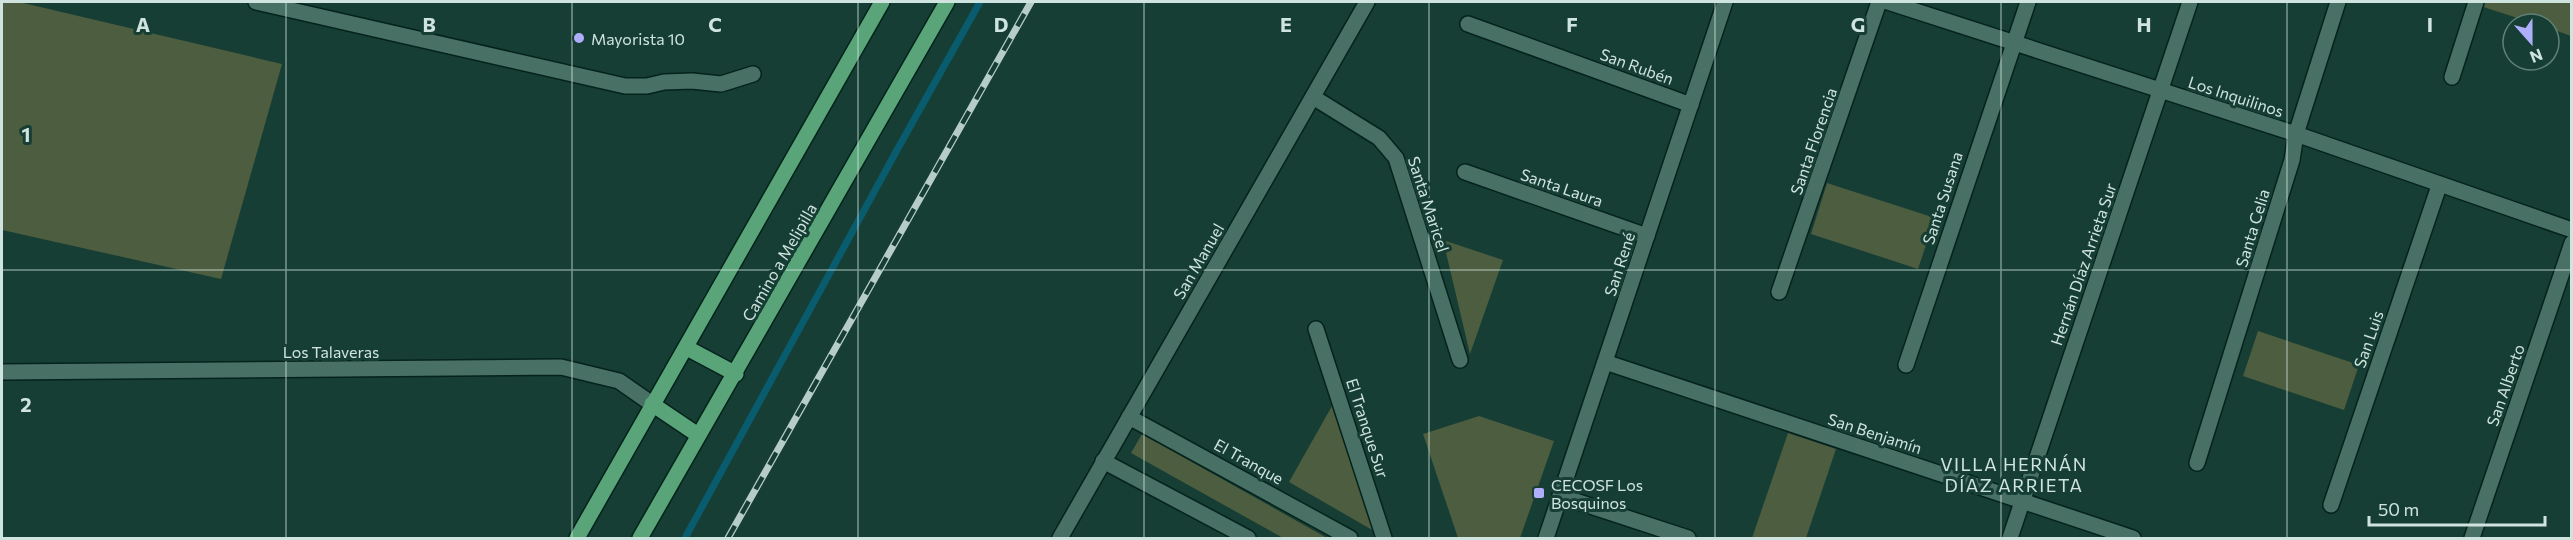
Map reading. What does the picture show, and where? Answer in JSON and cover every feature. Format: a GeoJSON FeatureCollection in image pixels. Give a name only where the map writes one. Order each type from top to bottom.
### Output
{"type":"FeatureCollection","features":[{"type":"Feature","properties":{"kind":"main road"},"geometry":{"type":"LineString","coordinates":[[577,538],[882,2]]}},
{"type":"Feature","properties":{"kind":"main road","name":"Camino a Melipilla"},"geometry":{"type":"LineString","coordinates":[[640,538],[947,2]]}},
{"type":"Feature","properties":{"kind":"main road"},"geometry":{"type":"LineString","coordinates":[[687,348],[736,374]]}},
{"type":"Feature","properties":{"kind":"main road"},"geometry":{"type":"LineString","coordinates":[[651,405],[698,435]]}},
{"type":"Feature","properties":{"kind":"street"},"geometry":{"type":"LineString","coordinates":[[256,2],[625,86],[692,81],[721,84],[753,74]]}},
{"type":"Feature","properties":{"kind":"street","name":"San Manuel"},"geometry":{"type":"LineString","coordinates":[[1060,538],[1367,2]]}},
{"type":"Feature","properties":{"kind":"street","name":"San René"},"geometry":{"type":"LineString","coordinates":[[1546,538],[1725,2]]}},
{"type":"Feature","properties":{"kind":"street","name":"Santa Florencia"},"geometry":{"type":"LineString","coordinates":[[1779,292],[1879,2]]}},
{"type":"Feature","properties":{"kind":"street","name":"Santa Susana"},"geometry":{"type":"LineString","coordinates":[[1906,365],[2028,2]]}},
{"type":"Feature","properties":{"kind":"street","name":"Hernán Díaz Arrieta Sur"},"geometry":{"type":"LineString","coordinates":[[2010,538],[2190,2]]}},
{"type":"Feature","properties":{"kind":"street","name":"Santa Celia"},"geometry":{"type":"LineString","coordinates":[[2197,463],[2292,160],[2296,134],[2338,2]]}},
{"type":"Feature","properties":{"kind":"street"},"geometry":{"type":"LineString","coordinates":[[2452,77],[2476,2]]}},
{"type":"Feature","properties":{"kind":"street","name":"Los Inquilinos"},"geometry":{"type":"LineString","coordinates":[[1896,3],[2296,134],[2439,186],[2571,230]]}},
{"type":"Feature","properties":{"kind":"street","name":"San Rubén"},"geometry":{"type":"LineString","coordinates":[[1468,24],[1691,105]]}},
{"type":"Feature","properties":{"kind":"street","name":"Santa Maricel"},"geometry":{"type":"LineString","coordinates":[[1313,97],[1379,138],[1396,158],[1460,360]]}},
{"type":"Feature","properties":{"kind":"street","name":"Santa Laura"},"geometry":{"type":"LineString","coordinates":[[1465,172],[1647,236]]}},
{"type":"Feature","properties":{"kind":"street","name":"San Luis"},"geometry":{"type":"LineString","coordinates":[[2331,505],[2439,186]]}},
{"type":"Feature","properties":{"kind":"street","name":"San Alberto"},"geometry":{"type":"LineString","coordinates":[[2472,538],[2571,243]]}},
{"type":"Feature","properties":{"kind":"street","name":"El Tranque Sur"},"geometry":{"type":"LineString","coordinates":[[1317,329],[1384,538]]}},
{"type":"Feature","properties":{"kind":"street","name":"San Benjamín"},"geometry":{"type":"LineString","coordinates":[[1605,362],[2133,538]]}},
{"type":"Feature","properties":{"kind":"street","name":"Los Talaveras"},"geometry":{"type":"LineString","coordinates":[[2,372],[561,367],[619,381],[651,405]]}},
{"type":"Feature","properties":{"kind":"street","name":"El Tranque"},"geometry":{"type":"LineString","coordinates":[[1129,417],[1350,538]]}},
{"type":"Feature","properties":{"kind":"street"},"geometry":{"type":"LineString","coordinates":[[1103,461],[1239,536]]}},
{"type":"Feature","properties":{"kind":"street"},"geometry":{"type":"LineString","coordinates":[[1560,496],[1688,538]]}},
{"type":"Feature","properties":{"kind":"green space"},"geometry":{"type":"Polygon","coordinates":[[[2,2],[19,2],[282,64],[221,279],[2,230],[2,2]]]}},
{"type":"Feature","properties":{"kind":"green space"},"geometry":{"type":"Polygon","coordinates":[[[2468,2],[2571,2],[2571,36],[2561,32],[2561,12],[2501,13],[2468,2]]]}},
{"type":"Feature","properties":{"kind":"green space"},"geometry":{"type":"Polygon","coordinates":[[[1827,183],[1935,218],[1918,269],[1811,234],[1827,183]]]}},
{"type":"Feature","properties":{"kind":"green space"},"geometry":{"type":"Polygon","coordinates":[[[1443,240],[1503,260],[1470,354],[1443,240]]]}},
{"type":"Feature","properties":{"kind":"green space"},"geometry":{"type":"Polygon","coordinates":[[[2258,331],[2359,365],[2344,410],[2243,376],[2258,331]]]}},
{"type":"Feature","properties":{"kind":"green space"},"geometry":{"type":"Polygon","coordinates":[[[1332,406],[1374,531],[1289,482],[1332,406]]]}},
{"type":"Feature","properties":{"kind":"green space"},"geometry":{"type":"Polygon","coordinates":[[[1479,416],[1554,441],[1520,538],[1458,538],[1423,434],[1479,416]]]}},
{"type":"Feature","properties":{"kind":"green space"},"geometry":{"type":"Polygon","coordinates":[[[1788,433],[1836,449],[1806,538],[1752,538],[1788,433]]]}},
{"type":"Feature","properties":{"kind":"green space"},"geometry":{"type":"Polygon","coordinates":[[[1142,434],[1327,538],[1283,538],[1131,453],[1142,434]]]}},
{"type":"Feature","properties":{"kind":"waterway"},"geometry":{"type":"LineString","coordinates":[[685,538],[980,2]]}},
{"type":"Feature","properties":{"kind":"railway"},"geometry":{"type":"LineString","coordinates":[[728,538],[1031,2]]}},
{"type":"Feature","properties":{"kind":"place","name":"Mayorista 10"},"geometry":{"type":"Point","coordinates":[579,38]}},
{"type":"Feature","properties":{"kind":"place","name":"CECOSF Los Bosquinos"},"geometry":{"type":"Point","coordinates":[1539,493]}},
{"type":"Feature","properties":{"kind":"district","name":"VILLA HERNÁN DÍAZ ARRIETA"},"geometry":{"type":"Point","coordinates":[2014,474]}}]}
